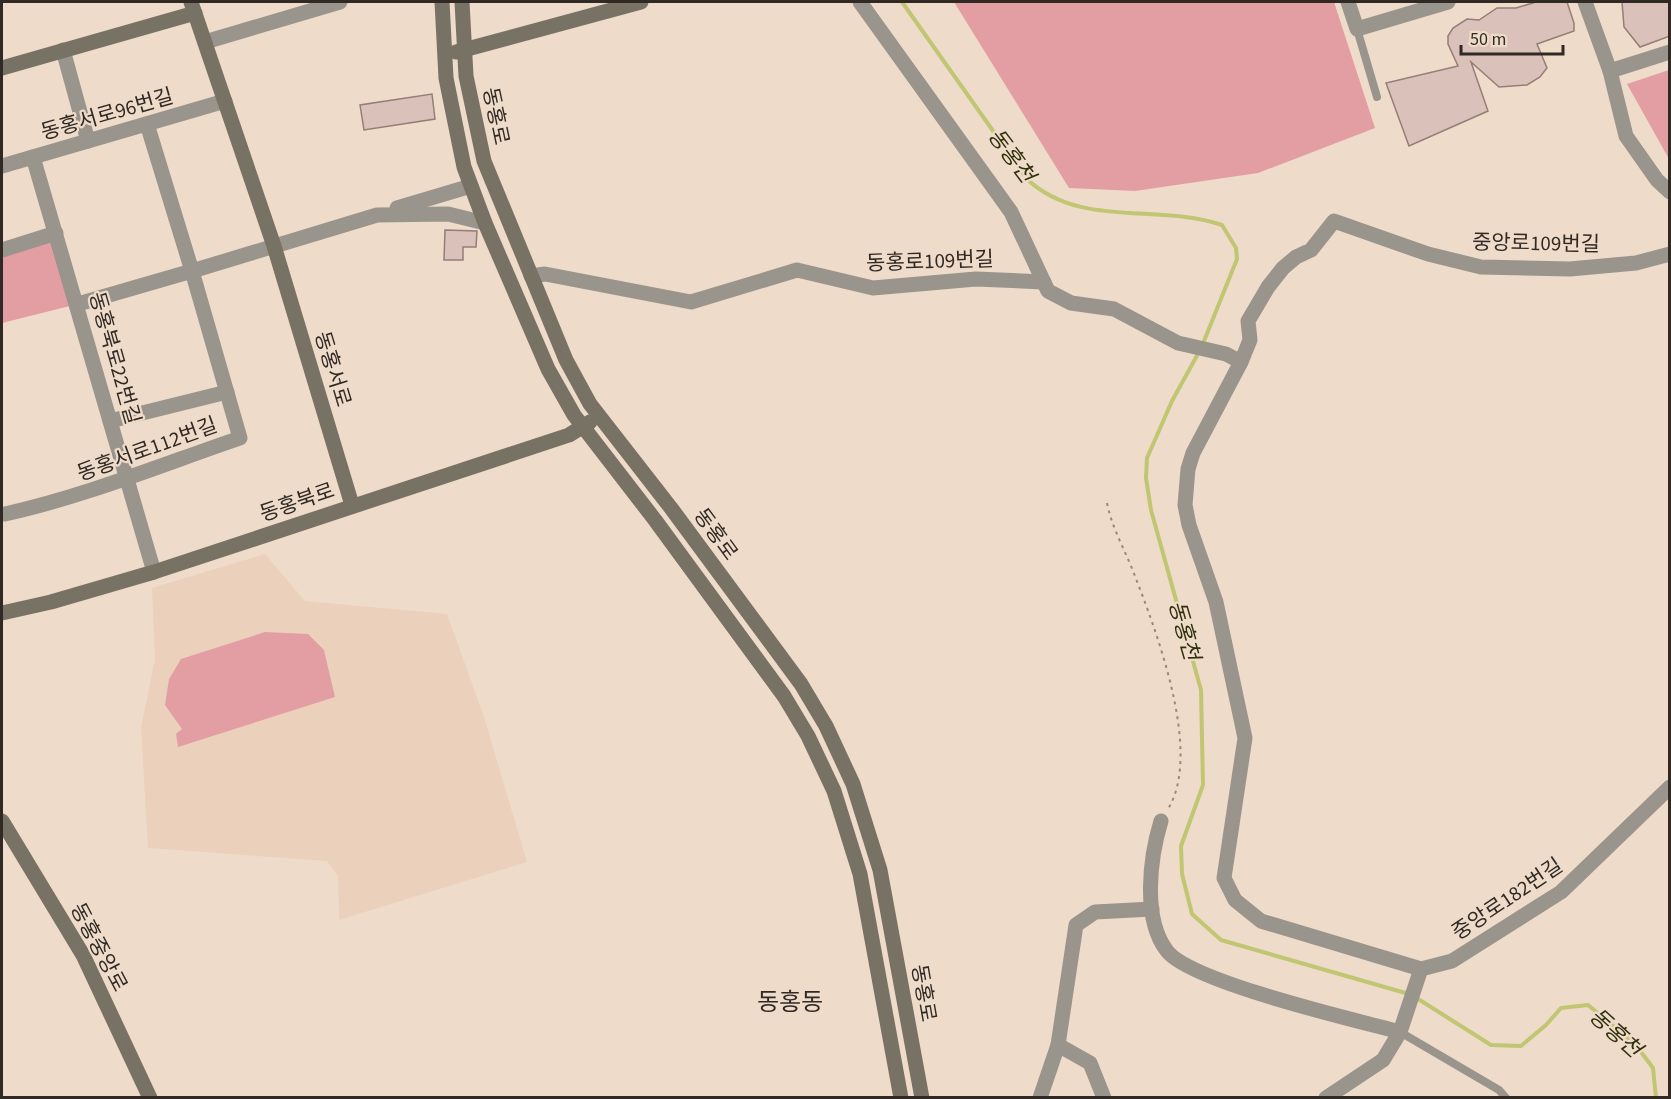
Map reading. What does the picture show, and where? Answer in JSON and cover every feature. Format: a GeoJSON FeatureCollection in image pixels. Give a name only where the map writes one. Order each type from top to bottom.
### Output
{"type":"FeatureCollection","features":[{"type":"Feature","properties":{"kind":"main road","name":"동홍로"},"geometry":{"type":"LineString","coordinates":[[442,2],[444,54],[451,113],[471,186],[548,369],[573,416],[784,696],[819,756],[843,815],[860,874],[901,1098]]}},
{"type":"Feature","properties":{"kind":"main road","name":"동홍로"},"geometry":{"type":"LineString","coordinates":[[462,2],[471,109],[484,161],[566,360],[599,414],[801,684],[837,747],[862,808],[880,870],[922,1098]]}},
{"type":"Feature","properties":{"kind":"main road"},"geometry":{"type":"LineString","coordinates":[[444,54],[641,2]]}},
{"type":"Feature","properties":{"kind":"main road","name":"동홍서로"},"geometry":{"type":"LineString","coordinates":[[193,7],[274,246],[352,505]]}},
{"type":"Feature","properties":{"kind":"main road"},"geometry":{"type":"LineString","coordinates":[[2,68],[193,7]]}},
{"type":"Feature","properties":{"kind":"main road","name":"동홍북로"},"geometry":{"type":"LineString","coordinates":[[2,613],[51,602],[154,572],[569,435],[599,414]]}},
{"type":"Feature","properties":{"kind":"main road","name":"동홍중앙로"},"geometry":{"type":"LineString","coordinates":[[2,821],[83,955],[150,1098]]}},
{"type":"Feature","properties":{"kind":"street"},"geometry":{"type":"LineString","coordinates":[[205,42],[340,2]]}},
{"type":"Feature","properties":{"kind":"street"},"geometry":{"type":"LineString","coordinates":[[860,2],[1011,212],[1048,291],[1071,303],[1114,309],[1178,343],[1226,354],[1242,362],[1193,453],[1185,505],[1189,525],[1216,602],[1245,738],[1224,878],[1235,900],[1261,921],[1418,976],[1402,1025],[1383,1060],[1326,1098]]}},
{"type":"Feature","properties":{"kind":"street"},"geometry":{"type":"LineString","coordinates":[[1348,2],[1357,29],[1448,2]]}},
{"type":"Feature","properties":{"kind":"street"},"geometry":{"type":"LineString","coordinates":[[1585,2],[1610,71],[1626,136],[1657,180],[1670,192]]}},
{"type":"Feature","properties":{"kind":"street"},"geometry":{"type":"LineString","coordinates":[[63,50],[88,141]]}},
{"type":"Feature","properties":{"kind":"street"},"geometry":{"type":"LineString","coordinates":[[1610,71],[1670,52]]}},
{"type":"Feature","properties":{"kind":"street","name":"동홍서로96번길"},"geometry":{"type":"LineString","coordinates":[[2,166],[225,101]]}},
{"type":"Feature","properties":{"kind":"street"},"geometry":{"type":"LineString","coordinates":[[147,124],[192,271]]}},
{"type":"Feature","properties":{"kind":"street","name":"동홍북로22번길"},"geometry":{"type":"LineString","coordinates":[[33,157],[78,304],[154,572]]}},
{"type":"Feature","properties":{"kind":"street"},"geometry":{"type":"LineString","coordinates":[[78,304],[471,186]]}},
{"type":"Feature","properties":{"kind":"street"},"geometry":{"type":"LineString","coordinates":[[377,214],[448,214],[485,223]]}},
{"type":"Feature","properties":{"kind":"street","name":"중앙로109번길"},"geometry":{"type":"LineString","coordinates":[[1242,362],[1250,340],[1248,321],[1268,287],[1283,268],[1296,257],[1311,250],[1334,221],[1428,254],[1481,267],[1570,269],[1636,263],[1670,254]]}},
{"type":"Feature","properties":{"kind":"street"},"geometry":{"type":"LineString","coordinates":[[2,250],[56,233]]}},
{"type":"Feature","properties":{"kind":"street","name":"동홍로109번길"},"geometry":{"type":"LineString","coordinates":[[531,276],[545,274],[691,302],[797,270],[873,288],[976,279],[1044,282]]}},
{"type":"Feature","properties":{"kind":"street","name":"동홍서로112번길"},"geometry":{"type":"LineString","coordinates":[[3,511],[106,488],[128,476],[240,438],[192,271]]}},
{"type":"Feature","properties":{"kind":"street"},"geometry":{"type":"LineString","coordinates":[[110,421],[227,392]]}},
{"type":"Feature","properties":{"kind":"street","name":"중앙로182번길"},"geometry":{"type":"LineString","coordinates":[[1418,976],[1452,961],[1561,892],[1670,787]]}},
{"type":"Feature","properties":{"kind":"street"},"geometry":{"type":"LineString","coordinates":[[1161,821],[1154,845],[1150,874],[1152,909],[1166,950],[1182,964],[1274,998],[1402,1025]]}},
{"type":"Feature","properties":{"kind":"street"},"geometry":{"type":"LineString","coordinates":[[1040,1098],[1058,1045],[1076,925],[1095,912],[1152,909]]}},
{"type":"Feature","properties":{"kind":"street"},"geometry":{"type":"LineString","coordinates":[[1058,1045],[1075,1052],[1090,1063],[1104,1098]]}},
{"type":"Feature","properties":{"kind":"lane"},"geometry":{"type":"LineString","coordinates":[[1357,29],[1377,97]]}},
{"type":"Feature","properties":{"kind":"lane"},"geometry":{"type":"LineString","coordinates":[[1402,1025],[1499,1090],[1506,1098]]}},
{"type":"Feature","properties":{"kind":"path"},"geometry":{"type":"LineString","coordinates":[[1107,503],[1111,524],[1132,568],[1161,651],[1182,736],[1177,795],[1161,821]]}},
{"type":"Feature","properties":{"kind":"shaded area"},"geometry":{"type":"Polygon","coordinates":[[[954,2],[1334,2],[1375,128],[1258,173],[1135,191],[1069,188],[954,2]]]}},
{"type":"Feature","properties":{"kind":"shaded area"},"geometry":{"type":"Polygon","coordinates":[[[1670,70],[1669,159],[1627,84],[1670,70]]]}},
{"type":"Feature","properties":{"kind":"shaded area"},"geometry":{"type":"Polygon","coordinates":[[[56,233],[78,304],[2,323],[2,250],[56,233]]]}},
{"type":"Feature","properties":{"kind":"shaded area"},"geometry":{"type":"Polygon","coordinates":[[[265,554],[305,601],[447,614],[484,717],[527,862],[339,920],[338,876],[327,861],[148,848],[141,728],[155,659],[152,588],[265,554]]]}},
{"type":"Feature","properties":{"kind":"shaded area"},"geometry":{"type":"Polygon","coordinates":[[[265,632],[308,634],[324,650],[335,697],[178,747],[176,734],[182,729],[165,705],[169,679],[181,659],[265,632]]]}},
{"type":"Feature","properties":{"kind":"building"},"geometry":{"type":"Polygon","coordinates":[[[1536,2],[1567,2],[1574,23],[1574,31],[1537,44],[1547,68],[1540,77],[1527,85],[1499,87],[1471,62],[1488,111],[1409,146],[1386,83],[1458,66],[1448,44],[1448,36],[1453,28],[1467,19],[1479,20],[1497,8],[1516,8],[1536,2]]]}},
{"type":"Feature","properties":{"kind":"building"},"geometry":{"type":"Polygon","coordinates":[[[1622,2],[1670,2],[1670,36],[1640,47],[1624,27],[1622,2]]]}},
{"type":"Feature","properties":{"kind":"building"},"geometry":{"type":"Polygon","coordinates":[[[432,94],[435,119],[364,130],[360,105],[432,94]]]}},
{"type":"Feature","properties":{"kind":"building"},"geometry":{"type":"Polygon","coordinates":[[[445,230],[477,231],[476,247],[463,247],[463,260],[444,260],[445,230]]]}},
{"type":"Feature","properties":{"kind":"waterway","name":"동홍천"},"geometry":{"type":"LineString","coordinates":[[902,2],[1027,179],[1048,194],[1071,204],[1095,210],[1172,216],[1222,225],[1236,248],[1237,259],[1202,346]]}},
{"type":"Feature","properties":{"kind":"waterway","name":"동홍천"},"geometry":{"type":"LineString","coordinates":[[1199,352],[1172,401],[1147,458],[1146,478],[1151,510],[1201,690],[1203,785],[1181,846],[1182,874],[1192,914],[1221,940],[1409,994]]}},
{"type":"Feature","properties":{"kind":"waterway","name":"동홍천"},"geometry":{"type":"LineString","coordinates":[[1415,997],[1491,1045],[1521,1046],[1546,1025],[1561,1008],[1588,1005],[1635,1044],[1653,1068],[1656,1098]]}},
{"type":"Feature","properties":{"kind":"district","name":"동홍동"},"geometry":{"type":"Point","coordinates":[790,1002]}}]}
